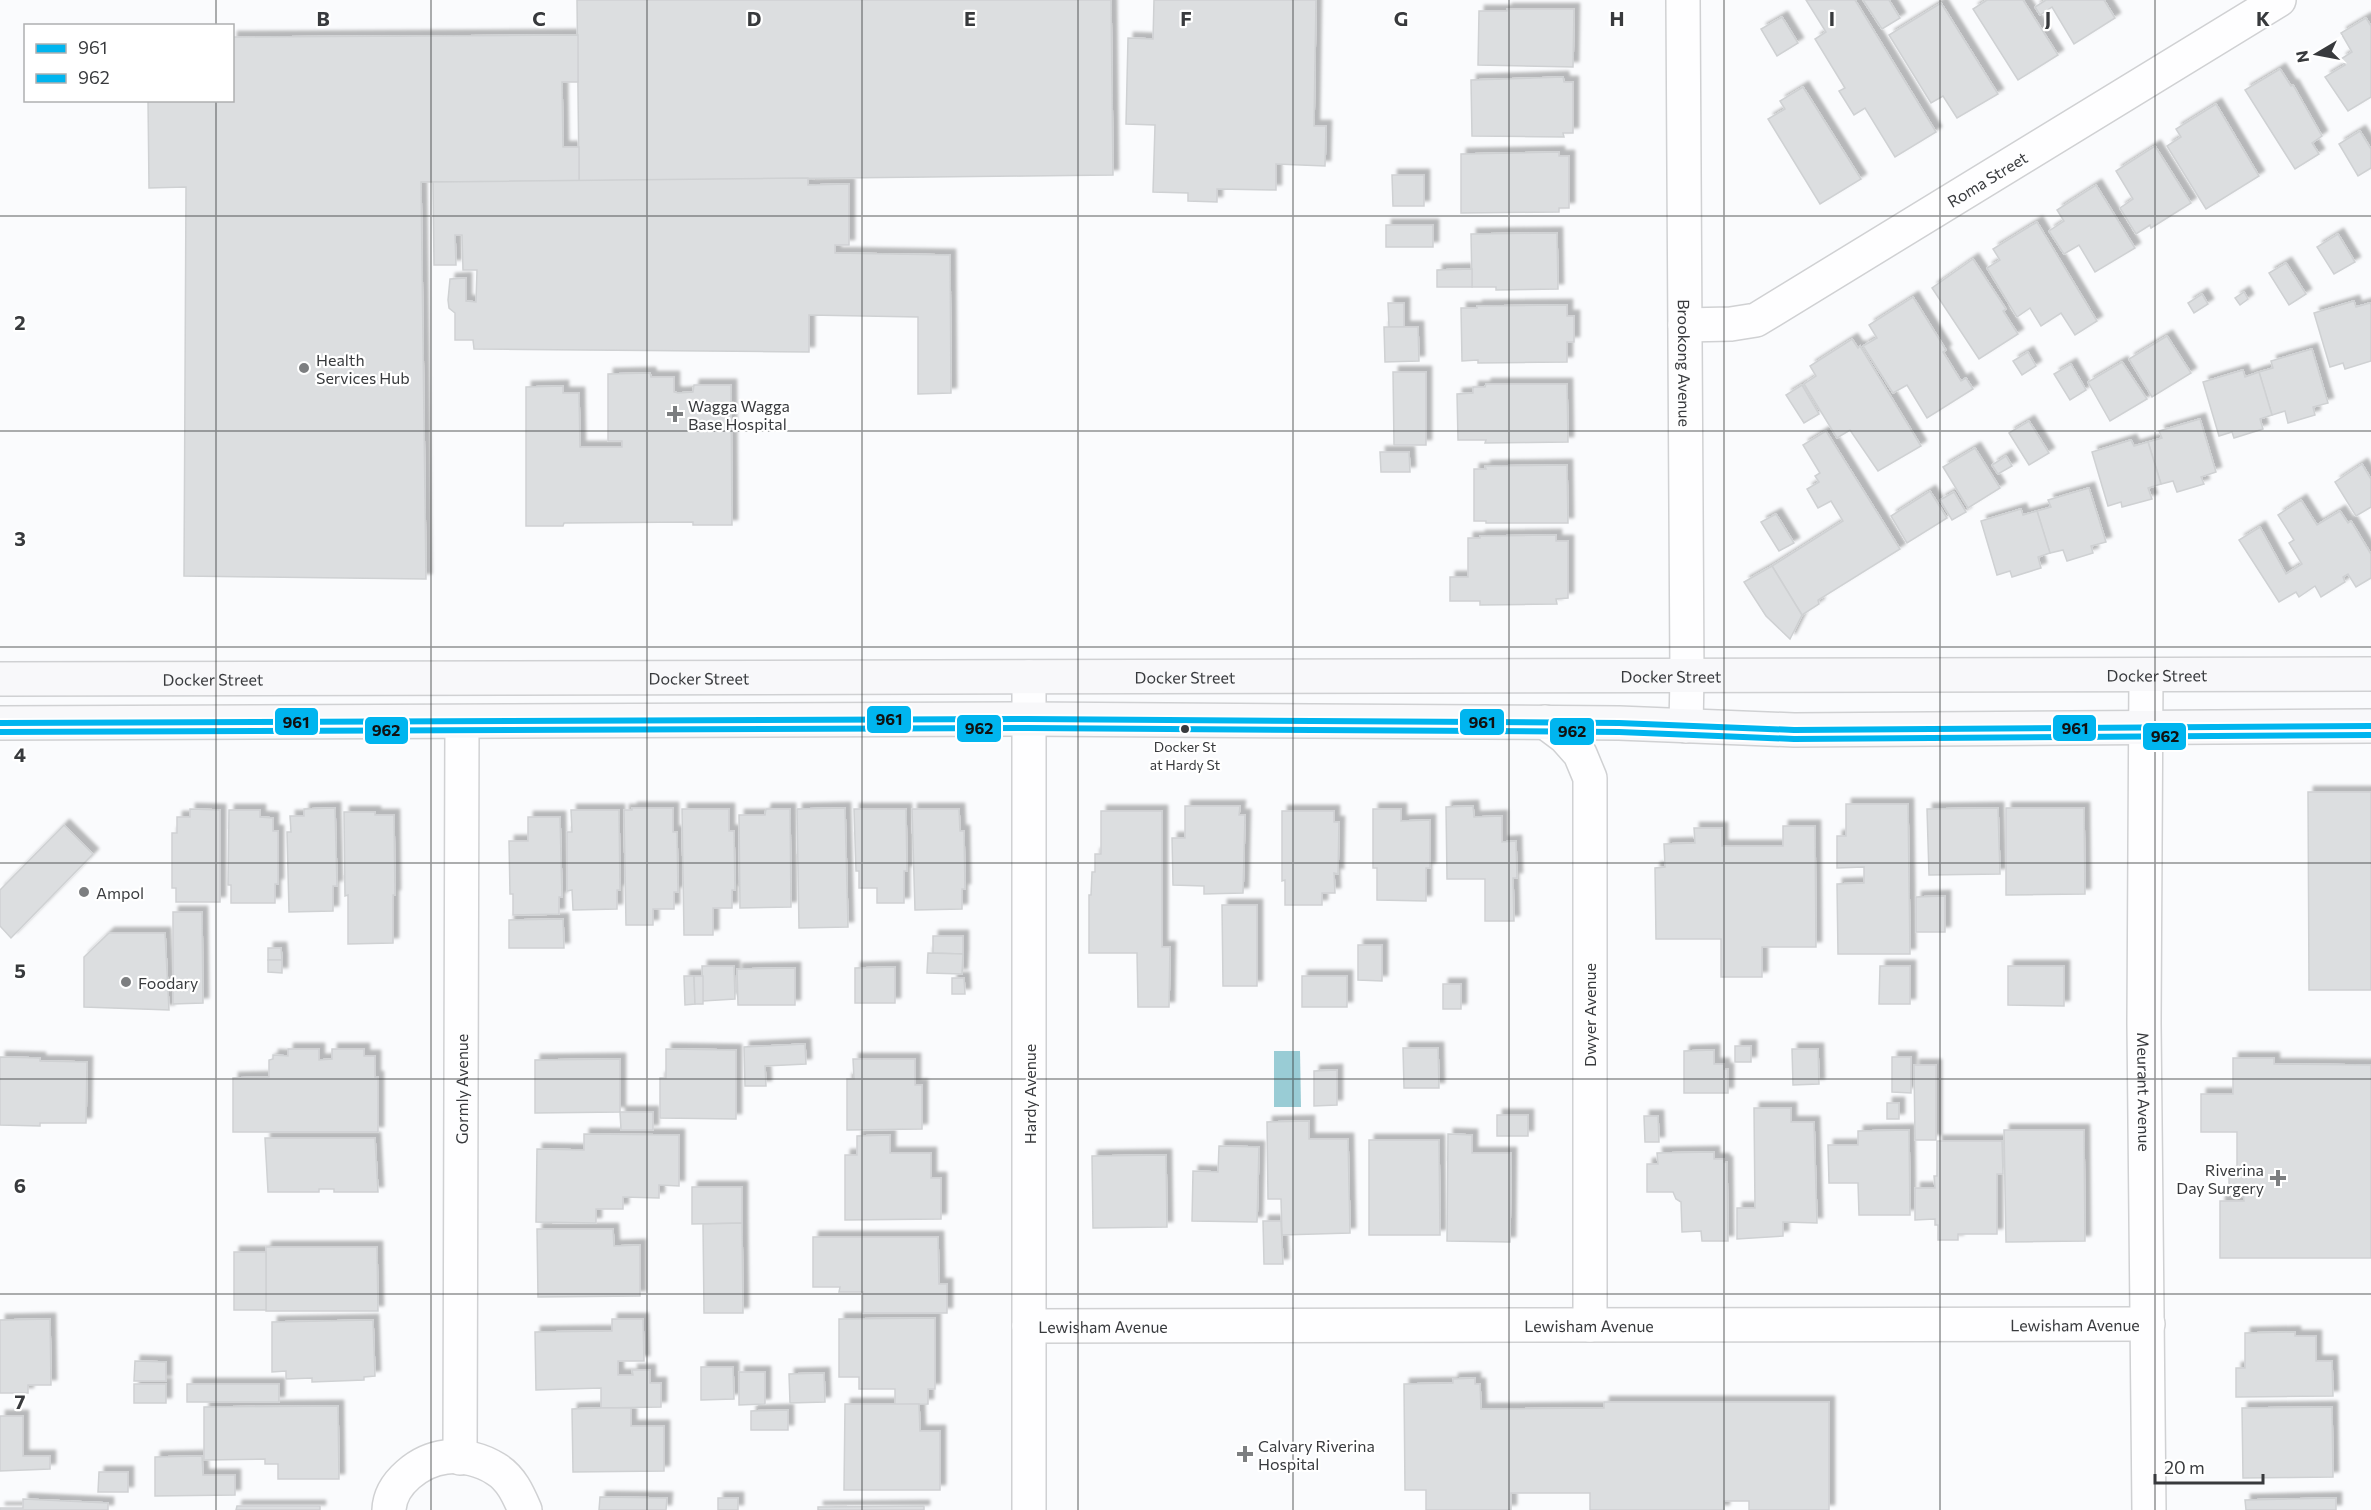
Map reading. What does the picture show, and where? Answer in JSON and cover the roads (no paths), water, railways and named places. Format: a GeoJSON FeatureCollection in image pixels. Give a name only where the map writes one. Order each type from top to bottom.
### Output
{"type":"FeatureCollection","features":[{"type":"Feature","properties":{"kind":"main road","name":"Docker Street"},"geometry":{"type":"LineString","coordinates":[[0,679],[2371,674]]}},
{"type":"Feature","properties":{"kind":"main road"},"geometry":{"type":"LineString","coordinates":[[0,723],[1028,719],[1619,723],[1794,730],[2371,726]]}},
{"type":"Feature","properties":{"kind":"street","name":"Brookong Avenue"},"geometry":{"type":"LineString","coordinates":[[1683,0],[1686,726]]}},
{"type":"Feature","properties":{"kind":"street","name":"Roma Street"},"geometry":{"type":"LineString","coordinates":[[1685,325],[1731,324],[1756,320],[2279,0]]}},
{"type":"Feature","properties":{"kind":"street","name":"Meurant Avenue"},"geometry":{"type":"LineString","coordinates":[[2146,675],[2144,1023],[2149,1510]]}},
{"type":"Feature","properties":{"kind":"street","name":"Hardy Avenue"},"geometry":{"type":"LineString","coordinates":[[1029,677],[1029,1510]]}},
{"type":"Feature","properties":{"kind":"street","name":"Gormly Avenue"},"geometry":{"type":"LineString","coordinates":[[460,1458],[462,722]]}},
{"type":"Feature","properties":{"kind":"street","name":"Dwyer Avenue"},"geometry":{"type":"LineString","coordinates":[[1545,722],[1565,737],[1580,754],[1590,778],[1590,1325]]}},
{"type":"Feature","properties":{"kind":"street","name":"Lewisham Avenue"},"geometry":{"type":"LineString","coordinates":[[1029,1326],[2148,1324]]}},
{"type":"Feature","properties":{"kind":"street"},"geometry":{"type":"LineString","coordinates":[[389,1510],[390,1499],[403,1479],[423,1464],[447,1457],[475,1459],[497,1469],[514,1487],[525,1510]]}},
{"type":"Feature","properties":{"kind":"water"},"geometry":{"type":"Polygon","coordinates":[[[1274,1051],[1300,1051],[1301,1107],[1274,1107],[1274,1051]]]}},
{"type":"Feature","properties":{"kind":"place","name":"Health Services Hub"},"geometry":{"type":"Point","coordinates":[304,368]}},
{"type":"Feature","properties":{"kind":"place","name":"Wagga Wagga Base Hospital"},"geometry":{"type":"Point","coordinates":[675,414]}},
{"type":"Feature","properties":{"kind":"place","name":"Docker St at Hardy St"},"geometry":{"type":"Point","coordinates":[1185,729]}},
{"type":"Feature","properties":{"kind":"place","name":"Ampol"},"geometry":{"type":"Point","coordinates":[84,892]}},
{"type":"Feature","properties":{"kind":"place","name":"Foodary"},"geometry":{"type":"Point","coordinates":[126,982]}},
{"type":"Feature","properties":{"kind":"place","name":"Riverina Day Surgery"},"geometry":{"type":"Point","coordinates":[2278,1178]}},
{"type":"Feature","properties":{"kind":"place","name":"Calvary Riverina Hospital"},"geometry":{"type":"Point","coordinates":[1245,1454]}}]}
